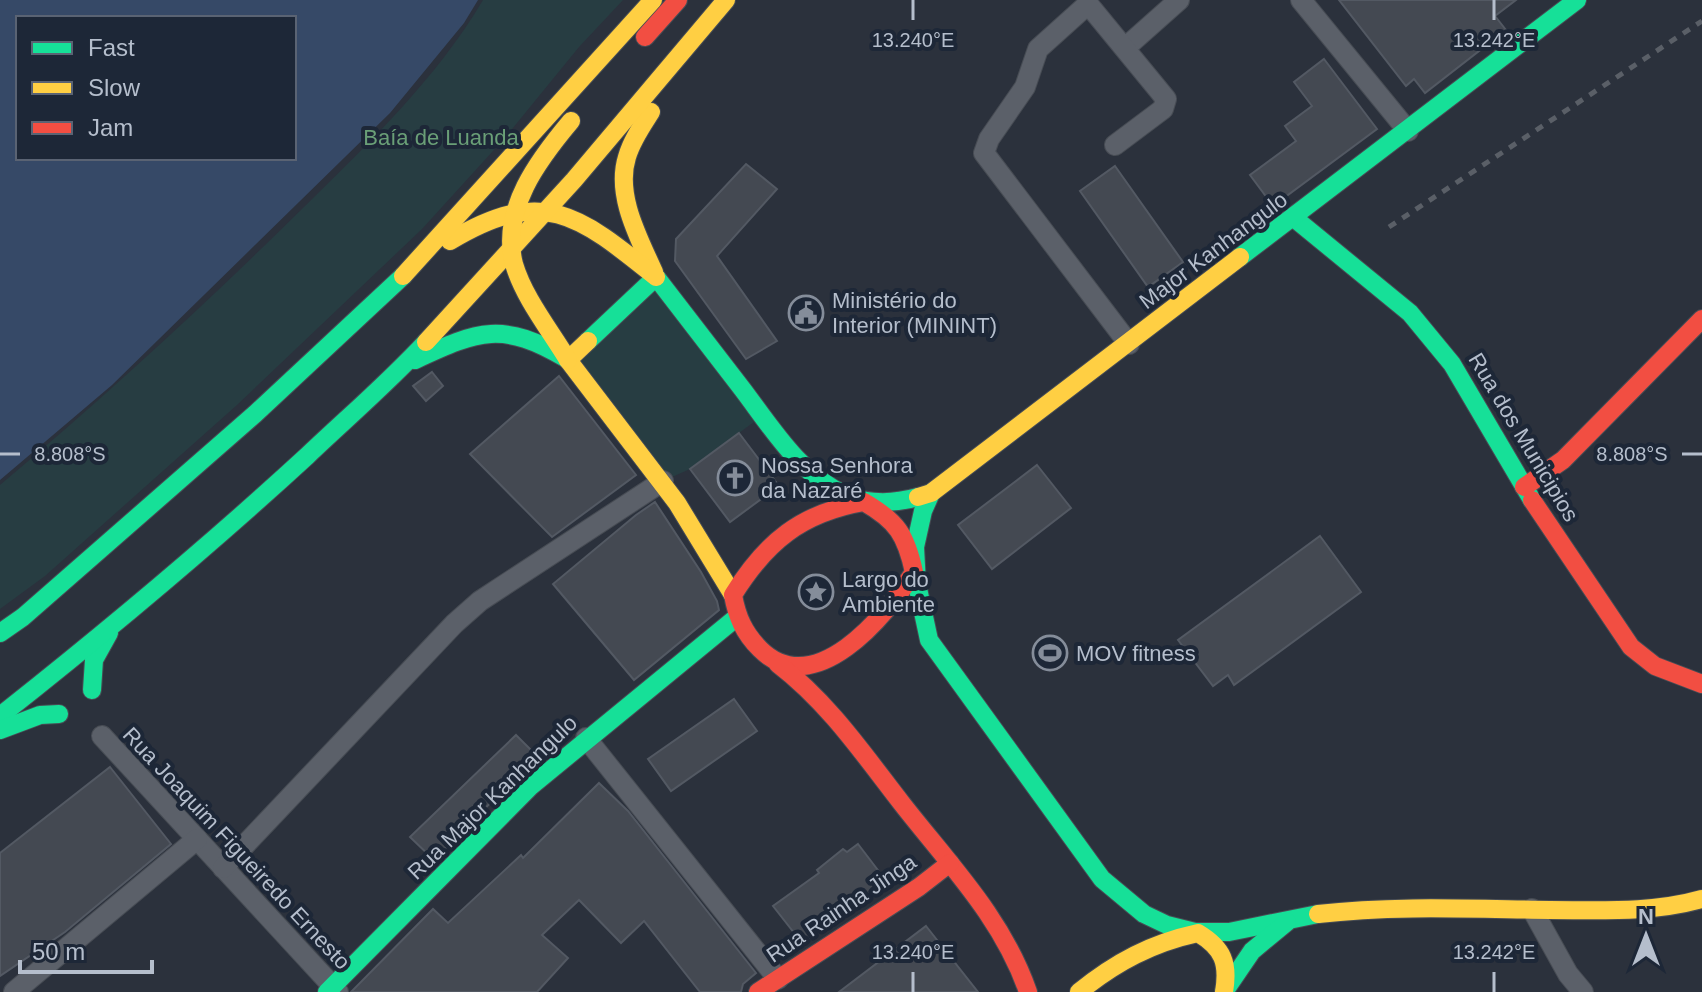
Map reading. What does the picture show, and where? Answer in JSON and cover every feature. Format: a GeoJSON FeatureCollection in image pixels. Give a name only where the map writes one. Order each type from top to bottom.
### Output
{"type":"FeatureCollection","features":[{"type":"Feature","properties":{"kind":"main road"},"geometry":{"type":"LineString","coordinates":[[0,633],[23,617],[255,414],[417,263],[653,0]]}},
{"type":"Feature","properties":{"kind":"main road"},"geometry":{"type":"LineString","coordinates":[[637,47],[678,0]]}},
{"type":"Feature","properties":{"kind":"main road"},"geometry":{"type":"LineString","coordinates":[[0,716],[111,628],[261,498],[403,367],[546,210],[726,0]]}},
{"type":"Feature","properties":{"kind":"main road","name":"Major Kanhangulo"},"geometry":{"type":"LineString","coordinates":[[864,502],[913,501],[931,493],[1577,0]]}},
{"type":"Feature","properties":{"kind":"main road"},"geometry":{"type":"LineString","coordinates":[[656,277],[626,199],[625,165],[632,142],[695,39]]}},
{"type":"Feature","properties":{"kind":"main road"},"geometry":{"type":"LineString","coordinates":[[585,106],[553,142],[527,184],[517,213],[511,247],[523,283],[568,360],[663,481],[719,569],[733,595],[737,617],[755,644],[803,681],[830,711],[950,863],[1000,930],[1017,961],[1028,992]]}},
{"type":"Feature","properties":{"kind":"main road"},"geometry":{"type":"LineString","coordinates":[[417,263],[462,232],[491,217],[546,210],[594,228],[656,277],[797,461],[828,486],[884,513],[900,527],[909,546],[929,640],[1102,879],[1122,900],[1146,918],[1198,933],[1212,941],[1225,956],[1228,973],[1224,992]]}},
{"type":"Feature","properties":{"kind":"main road","name":"Rua dos Municipios"},"geometry":{"type":"LineString","coordinates":[[1294,218],[1359,268],[1410,313],[1452,364],[1524,487],[1631,647],[1648,664],[1702,684]]}},
{"type":"Feature","properties":{"kind":"main road"},"geometry":{"type":"LineString","coordinates":[[568,360],[656,277]]}},
{"type":"Feature","properties":{"kind":"main road"},"geometry":{"type":"LineString","coordinates":[[1524,487],[1563,460],[1702,319]]}},
{"type":"Feature","properties":{"kind":"main road"},"geometry":{"type":"LineString","coordinates":[[403,367],[475,334],[511,332],[546,345],[568,360]]}},
{"type":"Feature","properties":{"kind":"main road"},"geometry":{"type":"LineString","coordinates":[[778,664],[811,665],[827,660],[877,622],[900,596],[914,572],[916,530],[921,511],[931,493]]}},
{"type":"Feature","properties":{"kind":"main road"},"geometry":{"type":"LineString","coordinates":[[733,595],[766,547],[794,525],[830,508],[864,502]]}},
{"type":"Feature","properties":{"kind":"main road"},"geometry":{"type":"LineString","coordinates":[[0,646],[23,617]]}},
{"type":"Feature","properties":{"kind":"main road","name":"Rua Major Kanhangulo"},"geometry":{"type":"LineString","coordinates":[[332,990],[531,786],[737,617]]}},
{"type":"Feature","properties":{"kind":"main road"},"geometry":{"type":"LineString","coordinates":[[92,690],[94,660],[111,628]]}},
{"type":"Feature","properties":{"kind":"main road"},"geometry":{"type":"LineString","coordinates":[[0,730],[40,715],[59,714]]}},
{"type":"Feature","properties":{"kind":"main road","name":"Rua Rainha Jinga"},"geometry":{"type":"LineString","coordinates":[[758,992],[919,887],[950,863]]}},
{"type":"Feature","properties":{"kind":"main road"},"geometry":{"type":"LineString","coordinates":[[919,887],[958,892],[990,936],[1018,992]]}},
{"type":"Feature","properties":{"kind":"main road"},"geometry":{"type":"LineString","coordinates":[[1079,992],[1132,953],[1164,940],[1330,912],[1636,910],[1681,905],[1702,899]]}},
{"type":"Feature","properties":{"kind":"main road"},"geometry":{"type":"LineString","coordinates":[[1224,992],[1252,951],[1274,931],[1295,918]]}},
{"type":"Feature","properties":{"kind":"street"},"geometry":{"type":"LineString","coordinates":[[1125,48],[1179,0]]}},
{"type":"Feature","properties":{"kind":"street"},"geometry":{"type":"LineString","coordinates":[[1301,0],[1408,131]]}},
{"type":"Feature","properties":{"kind":"street"},"geometry":{"type":"LineString","coordinates":[[1115,145],[1166,105],[1166,99],[1086,2],[1038,49],[1025,87],[989,139],[984,153],[1129,344]]}},
{"type":"Feature","properties":{"kind":"street"},"geometry":{"type":"LineString","coordinates":[[223,868],[454,624],[480,601],[663,481]]}},
{"type":"Feature","properties":{"kind":"street","name":"Rua Joaquim Figueiredo Ernesto"},"geometry":{"type":"LineString","coordinates":[[102,736],[332,990]]}},
{"type":"Feature","properties":{"kind":"street"},"geometry":{"type":"LineString","coordinates":[[586,738],[778,979]]}},
{"type":"Feature","properties":{"kind":"street"},"geometry":{"type":"LineString","coordinates":[[14,992],[197,839]]}},
{"type":"Feature","properties":{"kind":"street"},"geometry":{"type":"LineString","coordinates":[[1532,909],[1568,974],[1583,992]]}},
{"type":"Feature","properties":{"kind":"green space","name":"Baía de Luanda"},"geometry":{"type":"Polygon","coordinates":[[[483,0],[623,0],[422,229],[237,405],[45,576],[0,609],[0,485],[156,348],[353,158],[423,83],[465,29],[483,0]]]}},
{"type":"Feature","properties":{"kind":"green space"},"geometry":{"type":"Polygon","coordinates":[[[656,277],[762,416],[690,469],[663,481],[568,360],[656,277]]]}},
{"type":"Feature","properties":{"kind":"water"},"geometry":{"type":"Polygon","coordinates":[[[0,0],[478,0],[464,23],[390,113],[112,385],[0,480],[0,0]]]}},
{"type":"Feature","properties":{"kind":"building"},"geometry":{"type":"Polygon","coordinates":[[[1339,0],[1516,0],[1495,16],[1506,30],[1425,93],[1414,79],[1406,86],[1339,0]]]}},
{"type":"Feature","properties":{"kind":"building"},"geometry":{"type":"Polygon","coordinates":[[[1324,59],[1377,129],[1273,206],[1250,175],[1296,141],[1285,126],[1312,106],[1294,82],[1324,59]]]}},
{"type":"Feature","properties":{"kind":"building"},"geometry":{"type":"Polygon","coordinates":[[[746,164],[777,189],[717,256],[777,341],[746,359],[675,261],[676,239],[746,164]]]}},
{"type":"Feature","properties":{"kind":"building"},"geometry":{"type":"Polygon","coordinates":[[[1115,166],[1183,262],[1148,287],[1080,191],[1115,166]]]}},
{"type":"Feature","properties":{"kind":"building"},"geometry":{"type":"Polygon","coordinates":[[[432,372],[443,386],[426,401],[413,386],[432,372]]]}},
{"type":"Feature","properties":{"kind":"building"},"geometry":{"type":"Polygon","coordinates":[[[559,376],[636,475],[552,537],[470,454],[559,376]]]}},
{"type":"Feature","properties":{"kind":"building","name":"Nossa Senhora da Nazaré"},"geometry":{"type":"Polygon","coordinates":[[[739,433],[779,486],[730,522],[690,469],[739,433]]]}},
{"type":"Feature","properties":{"kind":"building"},"geometry":{"type":"Polygon","coordinates":[[[1037,465],[1071,508],[992,569],[958,525],[1037,465]]]}},
{"type":"Feature","properties":{"kind":"building"},"geometry":{"type":"Polygon","coordinates":[[[655,502],[701,572],[719,610],[634,680],[553,584],[655,502]]]}},
{"type":"Feature","properties":{"kind":"building"},"geometry":{"type":"Polygon","coordinates":[[[1320,536],[1361,592],[1234,685],[1228,675],[1213,686],[1178,640],[1320,536]]]}},
{"type":"Feature","properties":{"kind":"building"},"geometry":{"type":"Polygon","coordinates":[[[734,699],[757,731],[671,791],[648,759],[734,699]]]}},
{"type":"Feature","properties":{"kind":"building"},"geometry":{"type":"Polygon","coordinates":[[[516,735],[539,758],[519,774],[434,860],[410,837],[516,735]]]}},
{"type":"Feature","properties":{"kind":"building"},"geometry":{"type":"Polygon","coordinates":[[[110,767],[171,844],[65,932],[0,976],[0,853],[110,767]]]}},
{"type":"Feature","properties":{"kind":"building"},"geometry":{"type":"Polygon","coordinates":[[[599,783],[628,811],[756,973],[743,984],[741,992],[700,992],[644,921],[621,943],[579,900],[542,935],[568,958],[537,992],[351,992],[433,909],[448,923],[521,855],[523,858],[599,783]]]}},
{"type":"Feature","properties":{"kind":"building"},"geometry":{"type":"Polygon","coordinates":[[[858,844],[887,882],[802,943],[773,906],[819,873],[817,870],[843,849],[847,852],[858,844]]]}},
{"type":"Feature","properties":{"kind":"building"},"geometry":{"type":"Polygon","coordinates":[[[926,926],[978,992],[839,992],[926,926]]]}},
{"type":"Feature","properties":{"kind":"railway"},"geometry":{"type":"LineString","coordinates":[[1389,227],[1702,21]]}},
{"type":"Feature","properties":{"kind":"traffic: fast"},"geometry":{"type":"LineString","coordinates":[[1240,257],[1577,0]]}},
{"type":"Feature","properties":{"kind":"traffic: fast"},"geometry":{"type":"LineString","coordinates":[[1294,218],[1410,313],[1452,364],[1532,500]]}},
{"type":"Feature","properties":{"kind":"traffic: fast"},"geometry":{"type":"LineString","coordinates":[[0,633],[23,617],[255,414],[403,276]]}},
{"type":"Feature","properties":{"kind":"traffic: fast"},"geometry":{"type":"LineString","coordinates":[[588,341],[656,277],[776,434],[815,476],[830,487],[864,501],[891,502],[918,497]]}},
{"type":"Feature","properties":{"kind":"traffic: fast"},"geometry":{"type":"LineString","coordinates":[[415,360],[474,336],[491,334],[525,339],[567,359]]}},
{"type":"Feature","properties":{"kind":"traffic: fast"},"geometry":{"type":"LineString","coordinates":[[0,716],[232,523],[368,400],[426,342]]}},
{"type":"Feature","properties":{"kind":"traffic: fast"},"geometry":{"type":"LineString","coordinates":[[931,493],[923,511],[915,547],[917,584],[929,640],[1102,879],[1144,914],[1167,925],[1195,932],[1229,932],[1318,914]]}},
{"type":"Feature","properties":{"kind":"traffic: fast"},"geometry":{"type":"LineString","coordinates":[[327,992],[531,786],[737,617]]}},
{"type":"Feature","properties":{"kind":"traffic: fast"},"geometry":{"type":"LineString","coordinates":[[92,690],[94,660],[109,633]]}},
{"type":"Feature","properties":{"kind":"traffic: fast"},"geometry":{"type":"LineString","coordinates":[[0,730],[40,715],[59,714]]}},
{"type":"Feature","properties":{"kind":"traffic: fast"},"geometry":{"type":"LineString","coordinates":[[1224,992],[1252,951],[1287,922]]}},
{"type":"Feature","properties":{"kind":"traffic: slow"},"geometry":{"type":"LineString","coordinates":[[403,276],[653,0]]}},
{"type":"Feature","properties":{"kind":"traffic: slow"},"geometry":{"type":"LineString","coordinates":[[426,342],[574,180],[726,0]]}},
{"type":"Feature","properties":{"kind":"traffic: slow"},"geometry":{"type":"LineString","coordinates":[[651,112],[629,151],[624,186],[630,216],[654,272]]}},
{"type":"Feature","properties":{"kind":"traffic: slow"},"geometry":{"type":"LineString","coordinates":[[568,360],[518,277],[511,244],[512,224],[525,186],[571,121]]}},
{"type":"Feature","properties":{"kind":"traffic: slow"},"geometry":{"type":"LineString","coordinates":[[450,241],[482,224],[511,214],[536,211],[559,215],[604,237],[656,277]]}},
{"type":"Feature","properties":{"kind":"traffic: slow"},"geometry":{"type":"LineString","coordinates":[[918,497],[931,493],[1240,257]]}},
{"type":"Feature","properties":{"kind":"traffic: slow"},"geometry":{"type":"LineString","coordinates":[[588,341],[568,360],[677,503],[733,595]]}},
{"type":"Feature","properties":{"kind":"traffic: slow"},"geometry":{"type":"LineString","coordinates":[[1318,914],[1463,908],[1627,910],[1665,907],[1702,899]]}},
{"type":"Feature","properties":{"kind":"traffic: slow"},"geometry":{"type":"LineString","coordinates":[[1079,992],[1135,955],[1198,933],[1213,944],[1222,957],[1226,973],[1224,992]]}},
{"type":"Feature","properties":{"kind":"traffic: jam"},"geometry":{"type":"LineString","coordinates":[[645,37],[678,0]]}},
{"type":"Feature","properties":{"kind":"traffic: jam"},"geometry":{"type":"LineString","coordinates":[[1524,487],[1563,460],[1702,319]]}},
{"type":"Feature","properties":{"kind":"traffic: jam"},"geometry":{"type":"LineString","coordinates":[[1532,500],[1631,647],[1655,666],[1702,684]]}},
{"type":"Feature","properties":{"kind":"traffic: jam"},"geometry":{"type":"LineString","coordinates":[[864,502],[885,516],[898,530],[914,572],[886,610],[847,647],[825,660],[803,666],[781,663],[760,649],[745,631],[733,595],[772,545],[787,533],[822,514],[864,502]]}},
{"type":"Feature","properties":{"kind":"traffic: jam"},"geometry":{"type":"LineString","coordinates":[[778,664],[814,695],[845,730],[974,894],[1005,940],[1028,992]]}},
{"type":"Feature","properties":{"kind":"traffic: jam"},"geometry":{"type":"LineString","coordinates":[[758,992],[919,887],[950,863]]}},
{"type":"Feature","properties":{"kind":"place","name":"Ministério do Interior (MININT)"},"geometry":{"type":"Point","coordinates":[806,313]}},
{"type":"Feature","properties":{"kind":"place","name":"Nossa Senhora da Nazaré"},"geometry":{"type":"Point","coordinates":[735,478]}},
{"type":"Feature","properties":{"kind":"place","name":"Largo do Ambiente"},"geometry":{"type":"Point","coordinates":[816,592]}},
{"type":"Feature","properties":{"kind":"place","name":"MOV fitness"},"geometry":{"type":"Point","coordinates":[1050,653]}}]}
